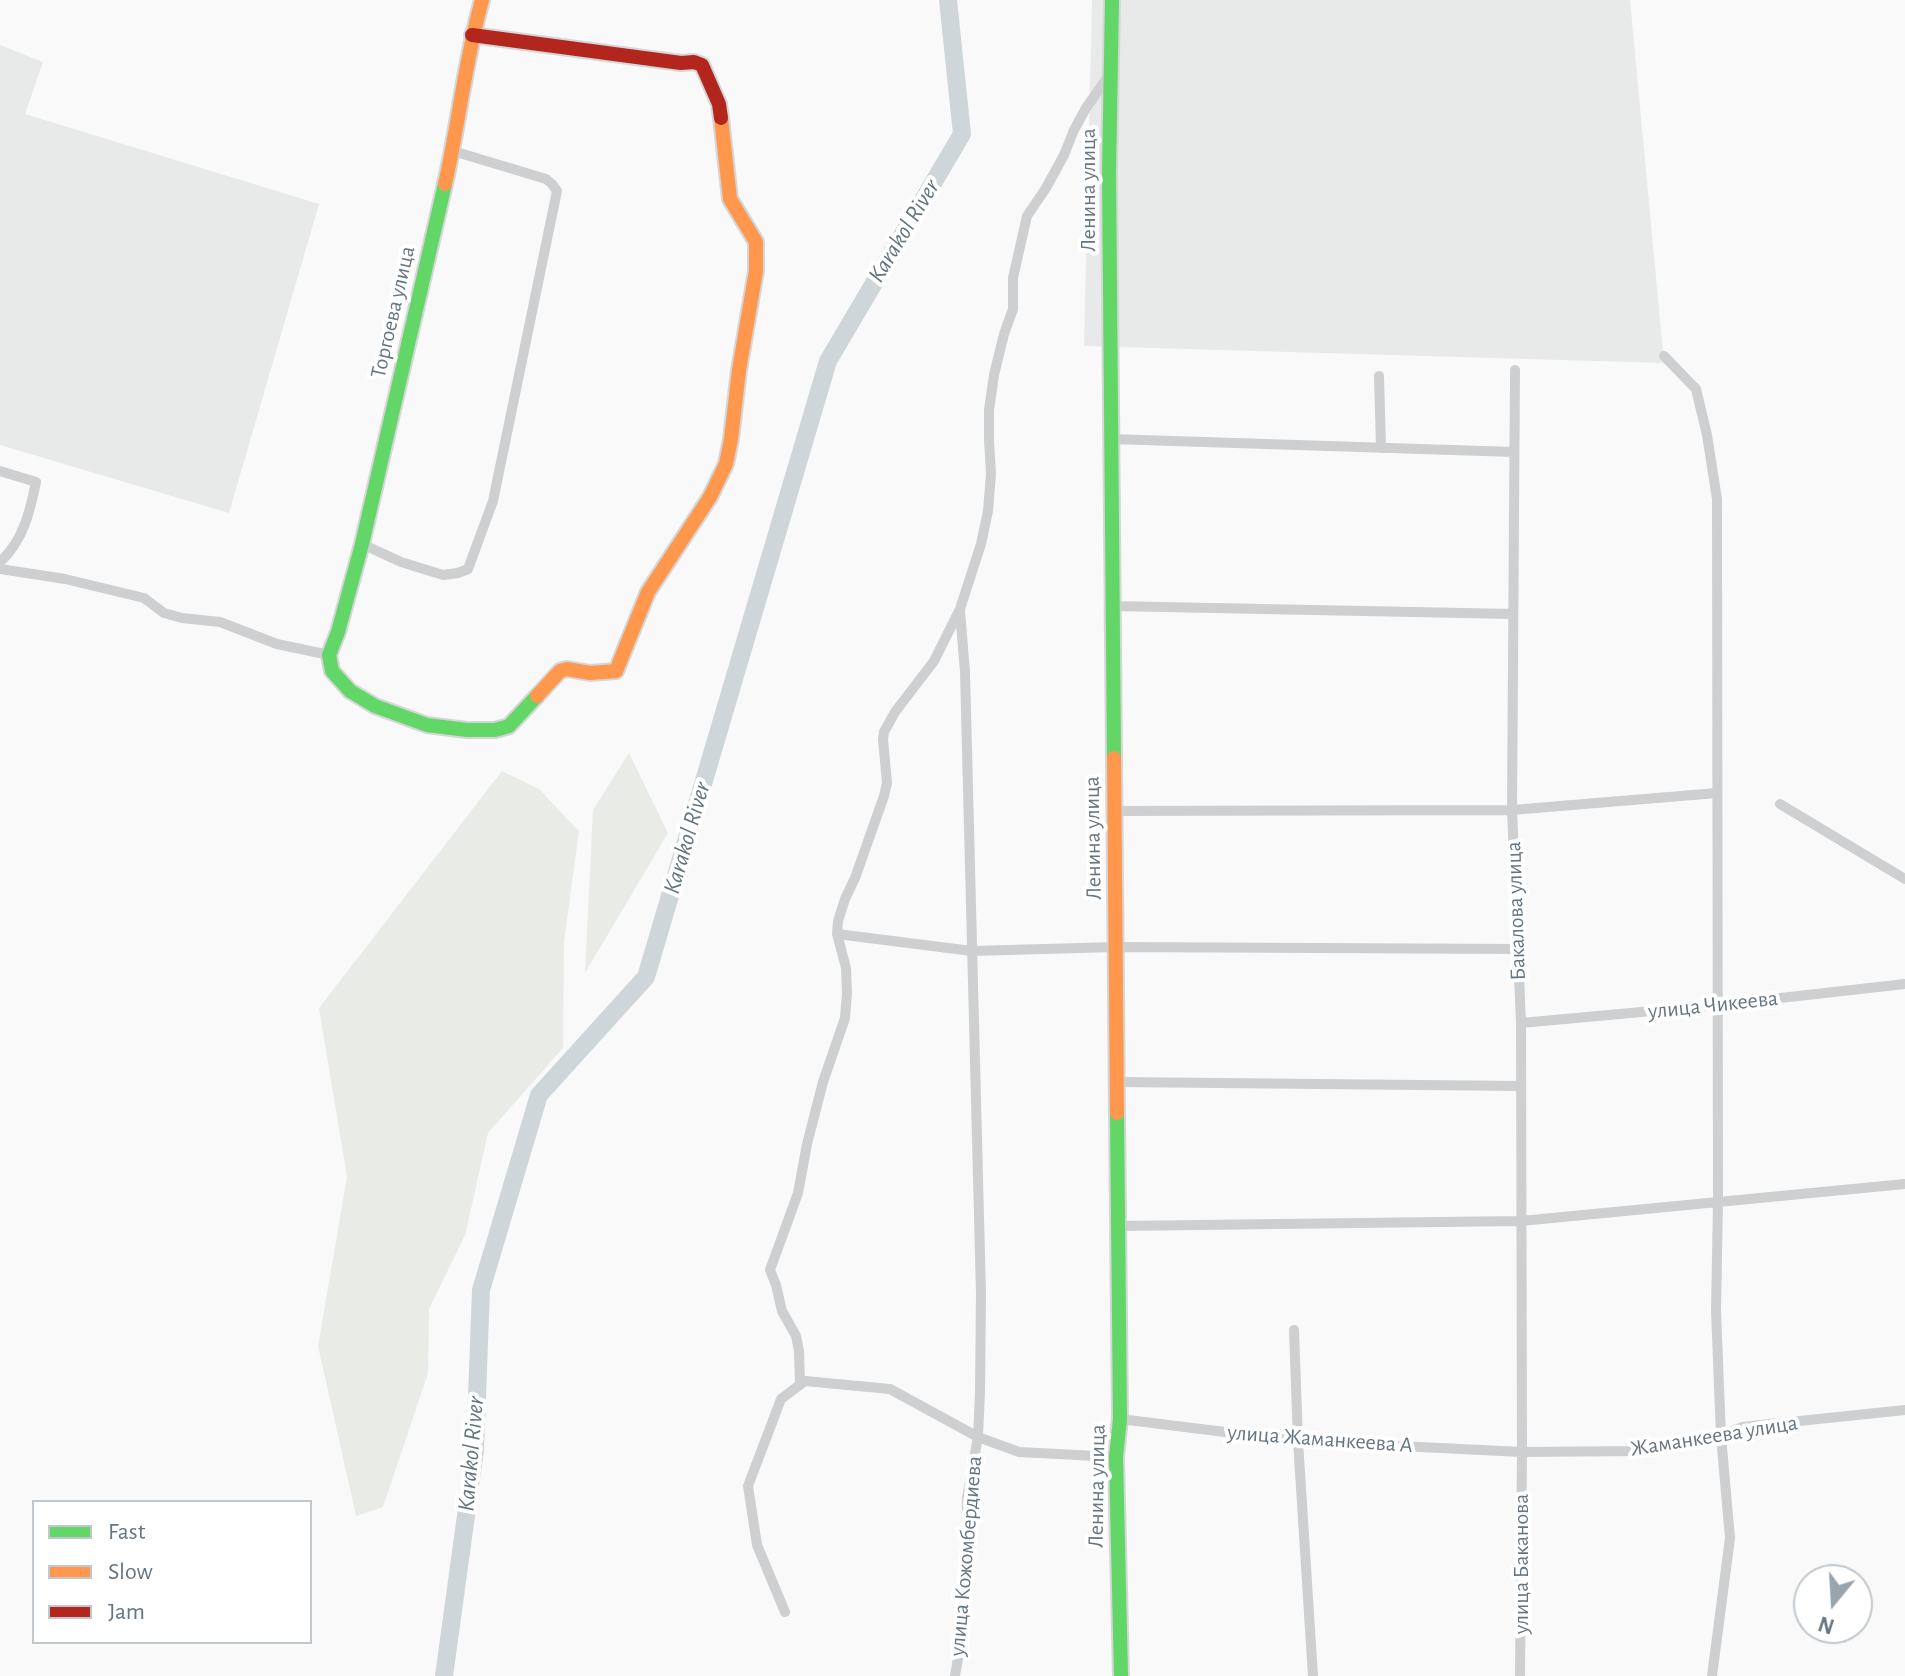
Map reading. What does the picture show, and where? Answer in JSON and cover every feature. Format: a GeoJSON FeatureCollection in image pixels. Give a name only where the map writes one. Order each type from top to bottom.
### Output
{"type":"FeatureCollection","features":[{"type":"Feature","properties":{"kind":"street","name":"Торгоева улица"},"geometry":{"type":"LineString","coordinates":[[329,655],[362,544],[453,151],[472,35],[482,0]]}},
{"type":"Feature","properties":{"kind":"street","name":"Ленина улица"},"geometry":{"type":"LineString","coordinates":[[1112,0],[1109,187],[1120,1419],[1116,1457],[1121,1676]]}},
{"type":"Feature","properties":{"kind":"street"},"geometry":{"type":"LineString","coordinates":[[0,569],[65,579],[144,598],[173,616],[220,622],[277,644],[329,655],[332,671],[350,691],[375,706],[427,725],[467,730],[495,730],[509,726],[560,671],[616,671],[648,592],[710,497],[726,464],[756,271],[756,242],[730,199],[719,104],[702,65],[472,35]]}},
{"type":"Feature","properties":{"kind":"street"},"geometry":{"type":"LineString","coordinates":[[800,1384],[796,1336],[782,1311],[770,1270],[798,1193],[823,1082],[845,1018],[846,968],[837,934],[838,921],[884,796],[887,783],[884,732],[895,712],[934,661],[960,609],[981,544],[991,474],[989,410],[994,375],[1013,309],[1013,278],[1027,216],[1046,188],[1086,108],[1111,72]]}},
{"type":"Feature","properties":{"kind":"street"},"geometry":{"type":"LineString","coordinates":[[362,544],[401,562],[443,575],[458,573],[468,569],[493,501],[557,191],[546,179],[453,151]]}},
{"type":"Feature","properties":{"kind":"street"},"geometry":{"type":"LineString","coordinates":[[1664,356],[1696,389],[1717,499],[1716,1311],[1721,1436],[1730,1538],[1712,1676]]}},
{"type":"Feature","properties":{"kind":"street","name":"Бакалова улица"},"geometry":{"type":"LineString","coordinates":[[1515,370],[1512,810],[1521,1023],[1522,1452]]}},
{"type":"Feature","properties":{"kind":"street"},"geometry":{"type":"LineString","coordinates":[[1379,376],[1381,448]]}},
{"type":"Feature","properties":{"kind":"street"},"geometry":{"type":"LineString","coordinates":[[1111,439],[1514,452]]}},
{"type":"Feature","properties":{"kind":"street"},"geometry":{"type":"LineString","coordinates":[[0,471],[36,482],[28,520],[9,554],[0,562]]}},
{"type":"Feature","properties":{"kind":"street"},"geometry":{"type":"LineString","coordinates":[[1113,606],[1513,614]]}},
{"type":"Feature","properties":{"kind":"street","name":"улица Кожомбердиева"},"geometry":{"type":"LineString","coordinates":[[955,1676],[966,1611],[967,1498],[978,1437],[981,1294],[965,672],[960,609]]}},
{"type":"Feature","properties":{"kind":"street"},"geometry":{"type":"LineString","coordinates":[[1115,811],[1512,810],[1717,793]]}},
{"type":"Feature","properties":{"kind":"street"},"geometry":{"type":"LineString","coordinates":[[1780,804],[1905,879]]}},
{"type":"Feature","properties":{"kind":"street"},"geometry":{"type":"LineString","coordinates":[[837,934],[972,951],[1116,947],[1518,949]]}},
{"type":"Feature","properties":{"kind":"street","name":"улица Чикеева"},"geometry":{"type":"LineString","coordinates":[[1521,1023],[1905,984]]}},
{"type":"Feature","properties":{"kind":"street"},"geometry":{"type":"LineString","coordinates":[[1117,1082],[1521,1086]]}},
{"type":"Feature","properties":{"kind":"street"},"geometry":{"type":"LineString","coordinates":[[1118,1226],[1521,1221],[1905,1184]]}},
{"type":"Feature","properties":{"kind":"street"},"geometry":{"type":"LineString","coordinates":[[1294,1330],[1313,1676]]}},
{"type":"Feature","properties":{"kind":"street"},"geometry":{"type":"LineString","coordinates":[[785,1612],[757,1545],[748,1486],[781,1399],[805,1381],[890,1389],[978,1437],[1019,1452],[1116,1457]]}},
{"type":"Feature","properties":{"kind":"street","name":"Жаманкеева улица"},"geometry":{"type":"LineString","coordinates":[[1522,1452],[1643,1451],[1721,1436],[1742,1427],[1905,1410]]}},
{"type":"Feature","properties":{"kind":"street","name":"улица Жаманкеева А"},"geometry":{"type":"LineString","coordinates":[[1120,1419],[1298,1441],[1522,1452]]}},
{"type":"Feature","properties":{"kind":"street","name":"улица Баканова"},"geometry":{"type":"LineString","coordinates":[[1520,1676],[1522,1452]]}},
{"type":"Feature","properties":{"kind":"shaded area"},"geometry":{"type":"Polygon","coordinates":[[[1092,0],[1630,0],[1664,363],[1084,346],[1092,0]]]}},
{"type":"Feature","properties":{"kind":"shaded area"},"geometry":{"type":"Polygon","coordinates":[[[0,45],[43,62],[25,114],[319,204],[229,513],[0,445],[0,45]]]}},
{"type":"Feature","properties":{"kind":"shaded area"},"geometry":{"type":"Polygon","coordinates":[[[629,753],[668,833],[585,973],[593,810],[629,753]]]}},
{"type":"Feature","properties":{"kind":"shaded area"},"geometry":{"type":"Polygon","coordinates":[[[502,771],[539,789],[579,831],[564,942],[563,1048],[488,1133],[465,1235],[429,1309],[428,1373],[383,1507],[356,1516],[318,1346],[347,1177],[319,1008],[502,771]]]}},
{"type":"Feature","properties":{"kind":"waterway","name":"Karakol River"},"geometry":{"type":"LineString","coordinates":[[444,1676],[475,1450],[481,1290],[539,1095],[646,977],[828,361],[962,134],[948,0]]}},
{"type":"Feature","properties":{"kind":"traffic: fast"},"geometry":{"type":"LineString","coordinates":[[1112,0],[1109,173],[1114,758]]}},
{"type":"Feature","properties":{"kind":"traffic: fast"},"geometry":{"type":"LineString","coordinates":[[445,184],[362,544],[329,655],[332,671],[350,691],[375,706],[427,725],[495,730],[509,726],[537,696]]}},
{"type":"Feature","properties":{"kind":"traffic: fast"},"geometry":{"type":"LineString","coordinates":[[1117,1113],[1120,1419],[1116,1457],[1121,1676]]}},
{"type":"Feature","properties":{"kind":"traffic: slow"},"geometry":{"type":"LineString","coordinates":[[445,184],[482,0]]}},
{"type":"Feature","properties":{"kind":"traffic: slow"},"geometry":{"type":"LineString","coordinates":[[537,696],[560,671],[616,671],[648,592],[710,497],[726,464],[756,271],[756,242],[730,199],[721,118]]}},
{"type":"Feature","properties":{"kind":"traffic: slow"},"geometry":{"type":"LineString","coordinates":[[1114,758],[1117,1113]]}},
{"type":"Feature","properties":{"kind":"traffic: jam"},"geometry":{"type":"LineString","coordinates":[[472,35],[681,63],[694,62],[702,65],[719,104],[721,118]]}}]}
